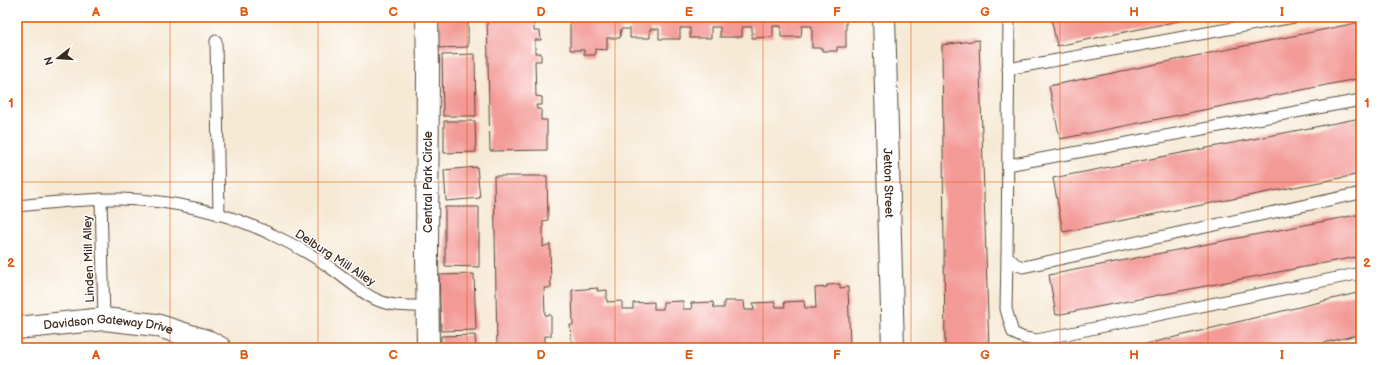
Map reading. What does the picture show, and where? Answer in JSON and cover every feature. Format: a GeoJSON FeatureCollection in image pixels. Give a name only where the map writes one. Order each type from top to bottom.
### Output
{"type":"FeatureCollection","features":[{"type":"Feature","properties":{"kind":"street","name":"Central Park Circle"},"geometry":{"type":"LineString","coordinates":[[427,17],[428,348]]}},
{"type":"Feature","properties":{"kind":"street","name":"Jetton Street"},"geometry":{"type":"LineString","coordinates":[[884,17],[893,348]]}},
{"type":"Feature","properties":{"kind":"street","name":"Davidson Gateway Drive"},"geometry":{"type":"LineString","coordinates":[[17,328],[104,319],[156,325],[209,342],[220,348]]}},
{"type":"Feature","properties":{"kind":"lane"},"geometry":{"type":"LineString","coordinates":[[1008,17],[1008,256],[1006,309],[1013,333],[1024,338],[1037,340],[1361,273]]}},
{"type":"Feature","properties":{"kind":"lane"},"geometry":{"type":"LineString","coordinates":[[1008,69],[1294,17]]}},
{"type":"Feature","properties":{"kind":"lane"},"geometry":{"type":"LineString","coordinates":[[216,41],[219,215]]}},
{"type":"Feature","properties":{"kind":"lane"},"geometry":{"type":"LineString","coordinates":[[1008,165],[1361,100]]}},
{"type":"Feature","properties":{"kind":"lane"},"geometry":{"type":"LineString","coordinates":[[1008,256],[1014,264],[1023,267],[1361,193]]}},
{"type":"Feature","properties":{"kind":"lane","name":"Delburg Mill Alley"},"geometry":{"type":"LineString","coordinates":[[17,206],[101,199],[152,201],[184,206],[244,223],[274,235],[331,268],[368,295],[378,300],[400,306],[428,306]]}},
{"type":"Feature","properties":{"kind":"lane","name":"Linden Mill Alley"},"geometry":{"type":"LineString","coordinates":[[101,199],[104,319]]}},
{"type":"Feature","properties":{"kind":"building"},"geometry":{"type":"Polygon","coordinates":[[[436,17],[468,17],[468,47],[436,48],[436,17]]]}},
{"type":"Feature","properties":{"kind":"building"},"geometry":{"type":"Polygon","coordinates":[[[487,17],[534,17],[534,31],[540,31],[541,40],[535,40],[535,53],[541,53],[541,61],[535,61],[536,96],[542,97],[542,105],[536,105],[537,109],[541,109],[541,120],[547,120],[547,150],[490,151],[487,17]]]}},
{"type":"Feature","properties":{"kind":"building"},"geometry":{"type":"Polygon","coordinates":[[[570,17],[846,17],[846,47],[837,47],[837,51],[822,51],[822,48],[812,48],[812,26],[802,26],[801,37],[781,37],[781,26],[773,26],[773,37],[752,38],[752,27],[742,27],[742,37],[720,37],[720,27],[711,27],[711,38],[690,38],[690,28],[680,28],[680,39],[659,39],[659,29],[650,29],[650,38],[630,38],[630,29],[621,29],[620,38],[607,38],[607,50],[595,49],[595,55],[584,55],[584,50],[570,50],[570,17]]]}},
{"type":"Feature","properties":{"kind":"building"},"geometry":{"type":"Polygon","coordinates":[[[1051,17],[1193,17],[1193,18],[1057,46],[1051,17]]]}},
{"type":"Feature","properties":{"kind":"building"},"geometry":{"type":"Polygon","coordinates":[[[1361,22],[1361,78],[1060,139],[1049,86],[1361,22]]]}},
{"type":"Feature","properties":{"kind":"building"},"geometry":{"type":"Polygon","coordinates":[[[979,40],[989,348],[945,348],[942,45],[979,40]]]}},
{"type":"Feature","properties":{"kind":"building"},"geometry":{"type":"Polygon","coordinates":[[[475,54],[476,116],[443,116],[442,55],[475,54]]]}},
{"type":"Feature","properties":{"kind":"building"},"geometry":{"type":"Polygon","coordinates":[[[1361,118],[1361,174],[1063,232],[1053,178],[1361,118]]]}},
{"type":"Feature","properties":{"kind":"building"},"geometry":{"type":"Polygon","coordinates":[[[444,121],[475,121],[476,152],[444,153],[444,121]]]}},
{"type":"Feature","properties":{"kind":"building"},"geometry":{"type":"Polygon","coordinates":[[[477,167],[480,198],[446,201],[444,170],[477,167]]]}},
{"type":"Feature","properties":{"kind":"building"},"geometry":{"type":"Polygon","coordinates":[[[494,176],[547,176],[548,220],[543,221],[543,247],[550,244],[551,288],[544,288],[545,315],[551,315],[551,336],[545,336],[545,348],[497,348],[494,176]]]}},
{"type":"Feature","properties":{"kind":"building"},"geometry":{"type":"Polygon","coordinates":[[[445,207],[479,207],[479,267],[445,266],[445,207]]]}},
{"type":"Feature","properties":{"kind":"building"},"geometry":{"type":"Polygon","coordinates":[[[1361,214],[1361,256],[1056,315],[1049,275],[1361,214]]]}},
{"type":"Feature","properties":{"kind":"building"},"geometry":{"type":"Polygon","coordinates":[[[474,274],[476,330],[441,331],[439,275],[474,274]]]}},
{"type":"Feature","properties":{"kind":"building"},"geometry":{"type":"Polygon","coordinates":[[[840,284],[840,288],[848,287],[850,348],[575,348],[574,342],[571,340],[570,325],[573,325],[572,290],[598,288],[597,291],[607,290],[607,302],[622,301],[622,309],[633,309],[633,303],[654,302],[654,309],[663,309],[663,302],[683,301],[683,309],[692,309],[691,303],[713,302],[714,308],[724,308],[724,301],[744,301],[745,310],[754,310],[753,303],[775,302],[776,307],[785,307],[784,302],[804,301],[805,308],[816,308],[815,288],[840,284]]]}},
{"type":"Feature","properties":{"kind":"building"},"geometry":{"type":"Polygon","coordinates":[[[1361,292],[1361,334],[1303,348],[1130,348],[1361,292]]]}},
{"type":"Feature","properties":{"kind":"building"},"geometry":{"type":"Polygon","coordinates":[[[475,335],[476,348],[441,348],[441,336],[475,335]]]}}]}
